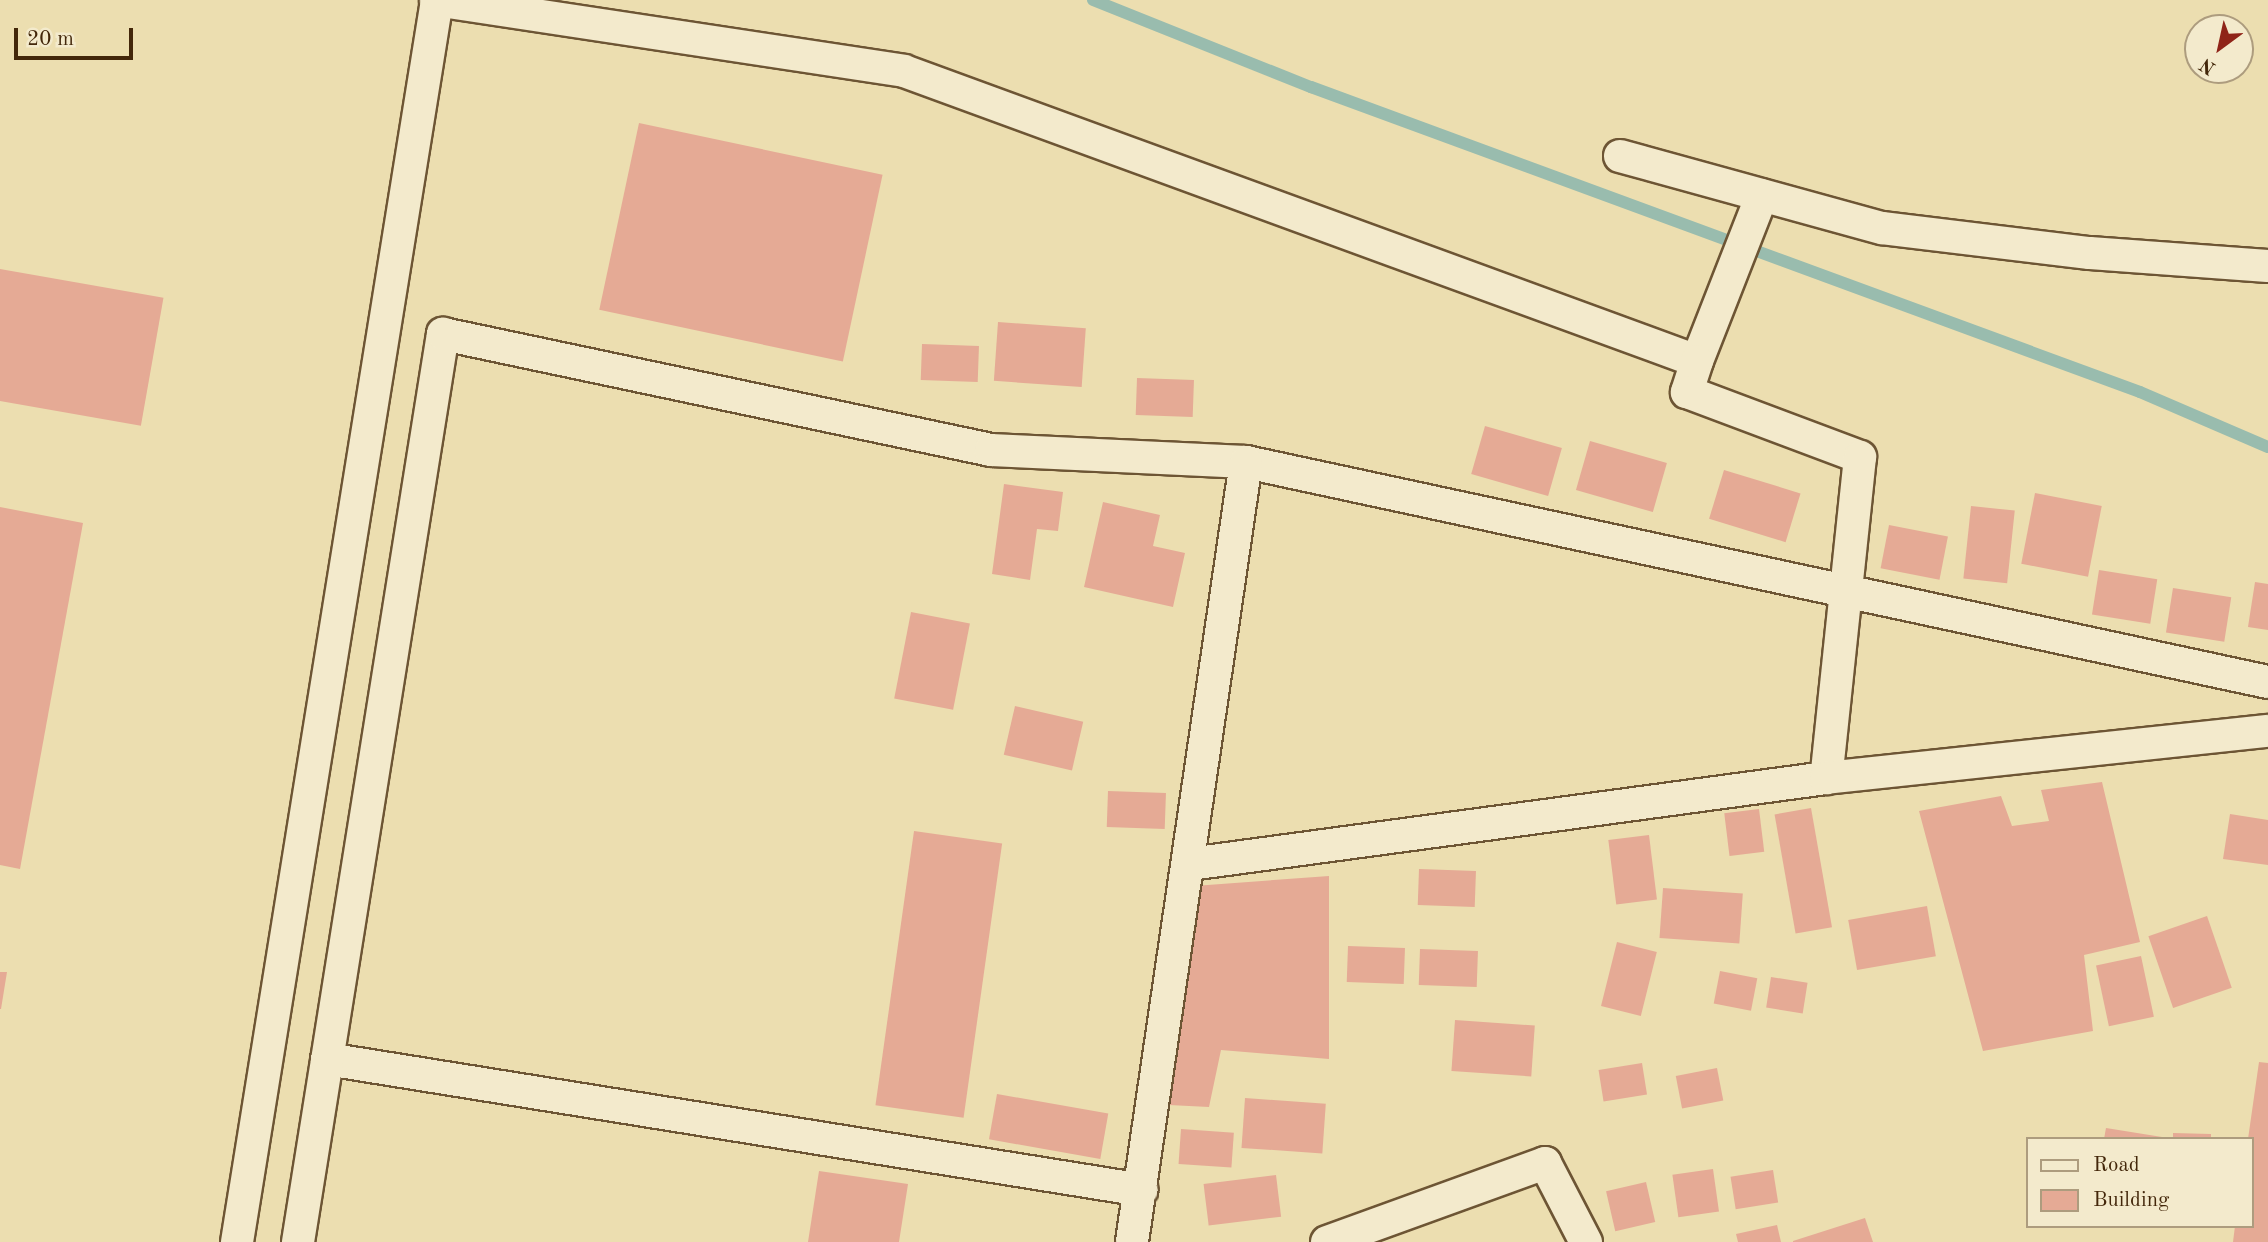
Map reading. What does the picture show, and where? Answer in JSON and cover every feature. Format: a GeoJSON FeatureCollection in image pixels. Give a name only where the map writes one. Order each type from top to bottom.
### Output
{"type":"FeatureCollection","features":[{"type":"Feature","properties":{"kind":"street"},"geometry":{"type":"LineString","coordinates":[[237,1242],[437,0],[904,71],[1697,361]]}},
{"type":"Feature","properties":{"kind":"street"},"geometry":{"type":"LineString","coordinates":[[1619,156],[1882,228],[2090,253],[2268,266]]}},
{"type":"Feature","properties":{"kind":"street"},"geometry":{"type":"LineString","coordinates":[[1762,195],[1687,392],[1860,457],[1826,778]]}},
{"type":"Feature","properties":{"kind":"street"},"geometry":{"type":"LineString","coordinates":[[298,1242],[443,334],[991,450],[1246,462],[1846,589],[2268,682]]}},
{"type":"Feature","properties":{"kind":"street"},"geometry":{"type":"LineString","coordinates":[[1132,1242],[1190,864],[1246,462]]}},
{"type":"Feature","properties":{"kind":"street"},"geometry":{"type":"LineString","coordinates":[[1190,864],[1826,778],[2268,731]]}},
{"type":"Feature","properties":{"kind":"street"},"geometry":{"type":"LineString","coordinates":[[327,1059],[1142,1190]]}},
{"type":"Feature","properties":{"kind":"street"},"geometry":{"type":"LineString","coordinates":[[1326,1242],[1545,1163],[1586,1242]]}},
{"type":"Feature","properties":{"kind":"building"},"geometry":{"type":"Polygon","coordinates":[[[639,123],[883,175],[843,362],[599,310],[639,123]]]}},
{"type":"Feature","properties":{"kind":"building"},"geometry":{"type":"Polygon","coordinates":[[[0,269],[163,298],[141,426],[0,401],[0,269]]]}},
{"type":"Feature","properties":{"kind":"building"},"geometry":{"type":"Polygon","coordinates":[[[998,322],[1086,328],[1082,387],[994,381],[998,322]]]}},
{"type":"Feature","properties":{"kind":"building"},"geometry":{"type":"Polygon","coordinates":[[[922,344],[979,346],[978,382],[921,380],[922,344]]]}},
{"type":"Feature","properties":{"kind":"building"},"geometry":{"type":"Polygon","coordinates":[[[1137,378],[1194,380],[1193,417],[1136,415],[1137,378]]]}},
{"type":"Feature","properties":{"kind":"building"},"geometry":{"type":"Polygon","coordinates":[[[1485,426],[1562,448],[1548,496],[1471,474],[1485,426]]]}},
{"type":"Feature","properties":{"kind":"building"},"geometry":{"type":"Polygon","coordinates":[[[1590,441],[1667,463],[1653,512],[1576,490],[1590,441]]]}},
{"type":"Feature","properties":{"kind":"building"},"geometry":{"type":"Polygon","coordinates":[[[1724,470],[1801,493],[1786,542],[1709,519],[1724,470]]]}},
{"type":"Feature","properties":{"kind":"building"},"geometry":{"type":"Polygon","coordinates":[[[1004,484],[1063,492],[1058,531],[1037,529],[1030,580],[992,574],[1004,484]]]}},
{"type":"Feature","properties":{"kind":"building"},"geometry":{"type":"Polygon","coordinates":[[[2035,493],[2102,506],[2088,577],[2021,564],[2035,493]]]}},
{"type":"Feature","properties":{"kind":"building"},"geometry":{"type":"Polygon","coordinates":[[[1103,502],[1160,515],[1153,546],[1185,553],[1173,607],[1084,587],[1103,502]]]}},
{"type":"Feature","properties":{"kind":"building"},"geometry":{"type":"Polygon","coordinates":[[[1971,506],[2015,511],[2007,583],[1963,579],[1971,506]]]}},
{"type":"Feature","properties":{"kind":"building"},"geometry":{"type":"Polygon","coordinates":[[[0,507],[83,523],[20,869],[0,865],[0,507]]]}},
{"type":"Feature","properties":{"kind":"building"},"geometry":{"type":"Polygon","coordinates":[[[1889,525],[1948,536],[1940,580],[1881,568],[1889,525]]]}},
{"type":"Feature","properties":{"kind":"building"},"geometry":{"type":"Polygon","coordinates":[[[2099,570],[2157,579],[2150,624],[2092,614],[2099,570]]]}},
{"type":"Feature","properties":{"kind":"building"},"geometry":{"type":"Polygon","coordinates":[[[2255,582],[2268,584],[2268,630],[2248,627],[2255,582]]]}},
{"type":"Feature","properties":{"kind":"building"},"geometry":{"type":"Polygon","coordinates":[[[2173,588],[2231,597],[2224,642],[2166,632],[2173,588]]]}},
{"type":"Feature","properties":{"kind":"building"},"geometry":{"type":"Polygon","coordinates":[[[911,612],[970,623],[953,710],[894,698],[911,612]]]}},
{"type":"Feature","properties":{"kind":"building"},"geometry":{"type":"Polygon","coordinates":[[[1015,706],[1083,722],[1072,770],[1004,755],[1015,706]]]}},
{"type":"Feature","properties":{"kind":"building"},"geometry":{"type":"Polygon","coordinates":[[[2102,782],[2140,942],[2084,955],[2093,1031],[1983,1051],[1919,811],[2001,796],[2012,826],[2049,821],[2041,790],[2102,782]]]}},
{"type":"Feature","properties":{"kind":"building"},"geometry":{"type":"Polygon","coordinates":[[[1108,791],[1166,793],[1165,829],[1107,827],[1108,791]]]}},
{"type":"Feature","properties":{"kind":"building"},"geometry":{"type":"Polygon","coordinates":[[[1811,808],[1832,927],[1796,934],[1775,814],[1811,808]]]}},
{"type":"Feature","properties":{"kind":"building"},"geometry":{"type":"Polygon","coordinates":[[[1759,809],[1764,852],[1730,856],[1724,813],[1759,809]]]}},
{"type":"Feature","properties":{"kind":"building"},"geometry":{"type":"Polygon","coordinates":[[[2230,814],[2268,820],[2268,865],[2223,859],[2230,814]]]}},
{"type":"Feature","properties":{"kind":"building"},"geometry":{"type":"Polygon","coordinates":[[[914,831],[1002,843],[964,1118],[875,1105],[914,831]]]}},
{"type":"Feature","properties":{"kind":"building"},"geometry":{"type":"Polygon","coordinates":[[[1649,835],[1657,900],[1616,905],[1608,840],[1649,835]]]}},
{"type":"Feature","properties":{"kind":"building"},"geometry":{"type":"Polygon","coordinates":[[[1419,869],[1476,871],[1475,907],[1418,905],[1419,869]]]}},
{"type":"Feature","properties":{"kind":"building"},"geometry":{"type":"Polygon","coordinates":[[[1329,876],[1329,1059],[1221,1050],[1209,1107],[1169,1105],[1194,886],[1329,876]]]}},
{"type":"Feature","properties":{"kind":"building"},"geometry":{"type":"Polygon","coordinates":[[[1663,888],[1743,894],[1739,943],[1660,938],[1663,888]]]}},
{"type":"Feature","properties":{"kind":"building"},"geometry":{"type":"Polygon","coordinates":[[[1927,906],[1936,956],[1857,970],[1848,920],[1927,906]]]}},
{"type":"Feature","properties":{"kind":"building"},"geometry":{"type":"Polygon","coordinates":[[[2207,916],[2232,988],[2173,1008],[2148,936],[2207,916]]]}},
{"type":"Feature","properties":{"kind":"building"},"geometry":{"type":"Polygon","coordinates":[[[1617,942],[1657,952],[1641,1016],[1601,1006],[1617,942]]]}},
{"type":"Feature","properties":{"kind":"building"},"geometry":{"type":"Polygon","coordinates":[[[1348,946],[1405,948],[1404,984],[1347,982],[1348,946]]]}},
{"type":"Feature","properties":{"kind":"building"},"geometry":{"type":"Polygon","coordinates":[[[1420,949],[1478,951],[1477,987],[1419,985],[1420,949]]]}},
{"type":"Feature","properties":{"kind":"building"},"geometry":{"type":"Polygon","coordinates":[[[2141,956],[2154,1017],[2109,1026],[2096,966],[2141,956]]]}},
{"type":"Feature","properties":{"kind":"building"},"geometry":{"type":"Polygon","coordinates":[[[1720,971],[1757,978],[1751,1011],[1714,1003],[1720,971]]]}},
{"type":"Feature","properties":{"kind":"building"},"geometry":{"type":"Polygon","coordinates":[[[0,972],[7,972],[1,1009],[0,1009],[0,972]]]}},
{"type":"Feature","properties":{"kind":"building"},"geometry":{"type":"Polygon","coordinates":[[[1771,977],[1808,983],[1803,1013],[1766,1008],[1771,977]]]}},
{"type":"Feature","properties":{"kind":"building"},"geometry":{"type":"Polygon","coordinates":[[[1455,1020],[1535,1026],[1531,1076],[1451,1071],[1455,1020]]]}},
{"type":"Feature","properties":{"kind":"building"},"geometry":{"type":"Polygon","coordinates":[[[2259,1062],[2268,1063],[2268,1242],[2233,1242],[2235,1228],[2254,1228],[2254,1137],[2248,1137],[2259,1062]]]}},
{"type":"Feature","properties":{"kind":"building"},"geometry":{"type":"Polygon","coordinates":[[[1642,1063],[1647,1095],[1604,1101],[1599,1070],[1642,1063]]]}},
{"type":"Feature","properties":{"kind":"building"},"geometry":{"type":"Polygon","coordinates":[[[1717,1068],[1723,1100],[1682,1108],[1676,1076],[1717,1068]]]}},
{"type":"Feature","properties":{"kind":"building"},"geometry":{"type":"Polygon","coordinates":[[[997,1094],[1108,1114],[1100,1159],[989,1139],[997,1094]]]}},
{"type":"Feature","properties":{"kind":"building"},"geometry":{"type":"Polygon","coordinates":[[[1245,1098],[1326,1104],[1322,1154],[1242,1148],[1245,1098]]]}},
{"type":"Feature","properties":{"kind":"building"},"geometry":{"type":"Polygon","coordinates":[[[2106,1128],[2162,1137],[2104,1137],[2106,1128]]]}},
{"type":"Feature","properties":{"kind":"building"},"geometry":{"type":"Polygon","coordinates":[[[1181,1129],[1234,1133],[1231,1168],[1179,1164],[1181,1129]]]}},
{"type":"Feature","properties":{"kind":"building"},"geometry":{"type":"Polygon","coordinates":[[[2173,1133],[2211,1134],[2211,1137],[2173,1137],[2173,1133]]]}},
{"type":"Feature","properties":{"kind":"building"},"geometry":{"type":"Polygon","coordinates":[[[1713,1169],[1719,1212],[1678,1217],[1672,1175],[1713,1169]]]}},
{"type":"Feature","properties":{"kind":"building"},"geometry":{"type":"Polygon","coordinates":[[[1773,1170],[1778,1203],[1736,1209],[1731,1177],[1773,1170]]]}},
{"type":"Feature","properties":{"kind":"building"},"geometry":{"type":"Polygon","coordinates":[[[819,1171],[908,1184],[899,1242],[808,1242],[819,1171]]]}},
{"type":"Feature","properties":{"kind":"building"},"geometry":{"type":"Polygon","coordinates":[[[1276,1175],[1281,1217],[1209,1226],[1204,1184],[1276,1175]]]}},
{"type":"Feature","properties":{"kind":"building"},"geometry":{"type":"Polygon","coordinates":[[[1646,1182],[1655,1222],[1615,1231],[1606,1191],[1646,1182]]]}},
{"type":"Feature","properties":{"kind":"building"},"geometry":{"type":"Polygon","coordinates":[[[1865,1218],[1873,1242],[1793,1242],[1793,1241],[1865,1218]]]}},
{"type":"Feature","properties":{"kind":"building"},"geometry":{"type":"Polygon","coordinates":[[[1777,1225],[1781,1242],[1738,1242],[1736,1234],[1777,1225]]]}},
{"type":"Feature","properties":{"kind":"waterway"},"geometry":{"type":"LineString","coordinates":[[1093,0],[1311,87],[2140,392],[2268,447]]}}]}
